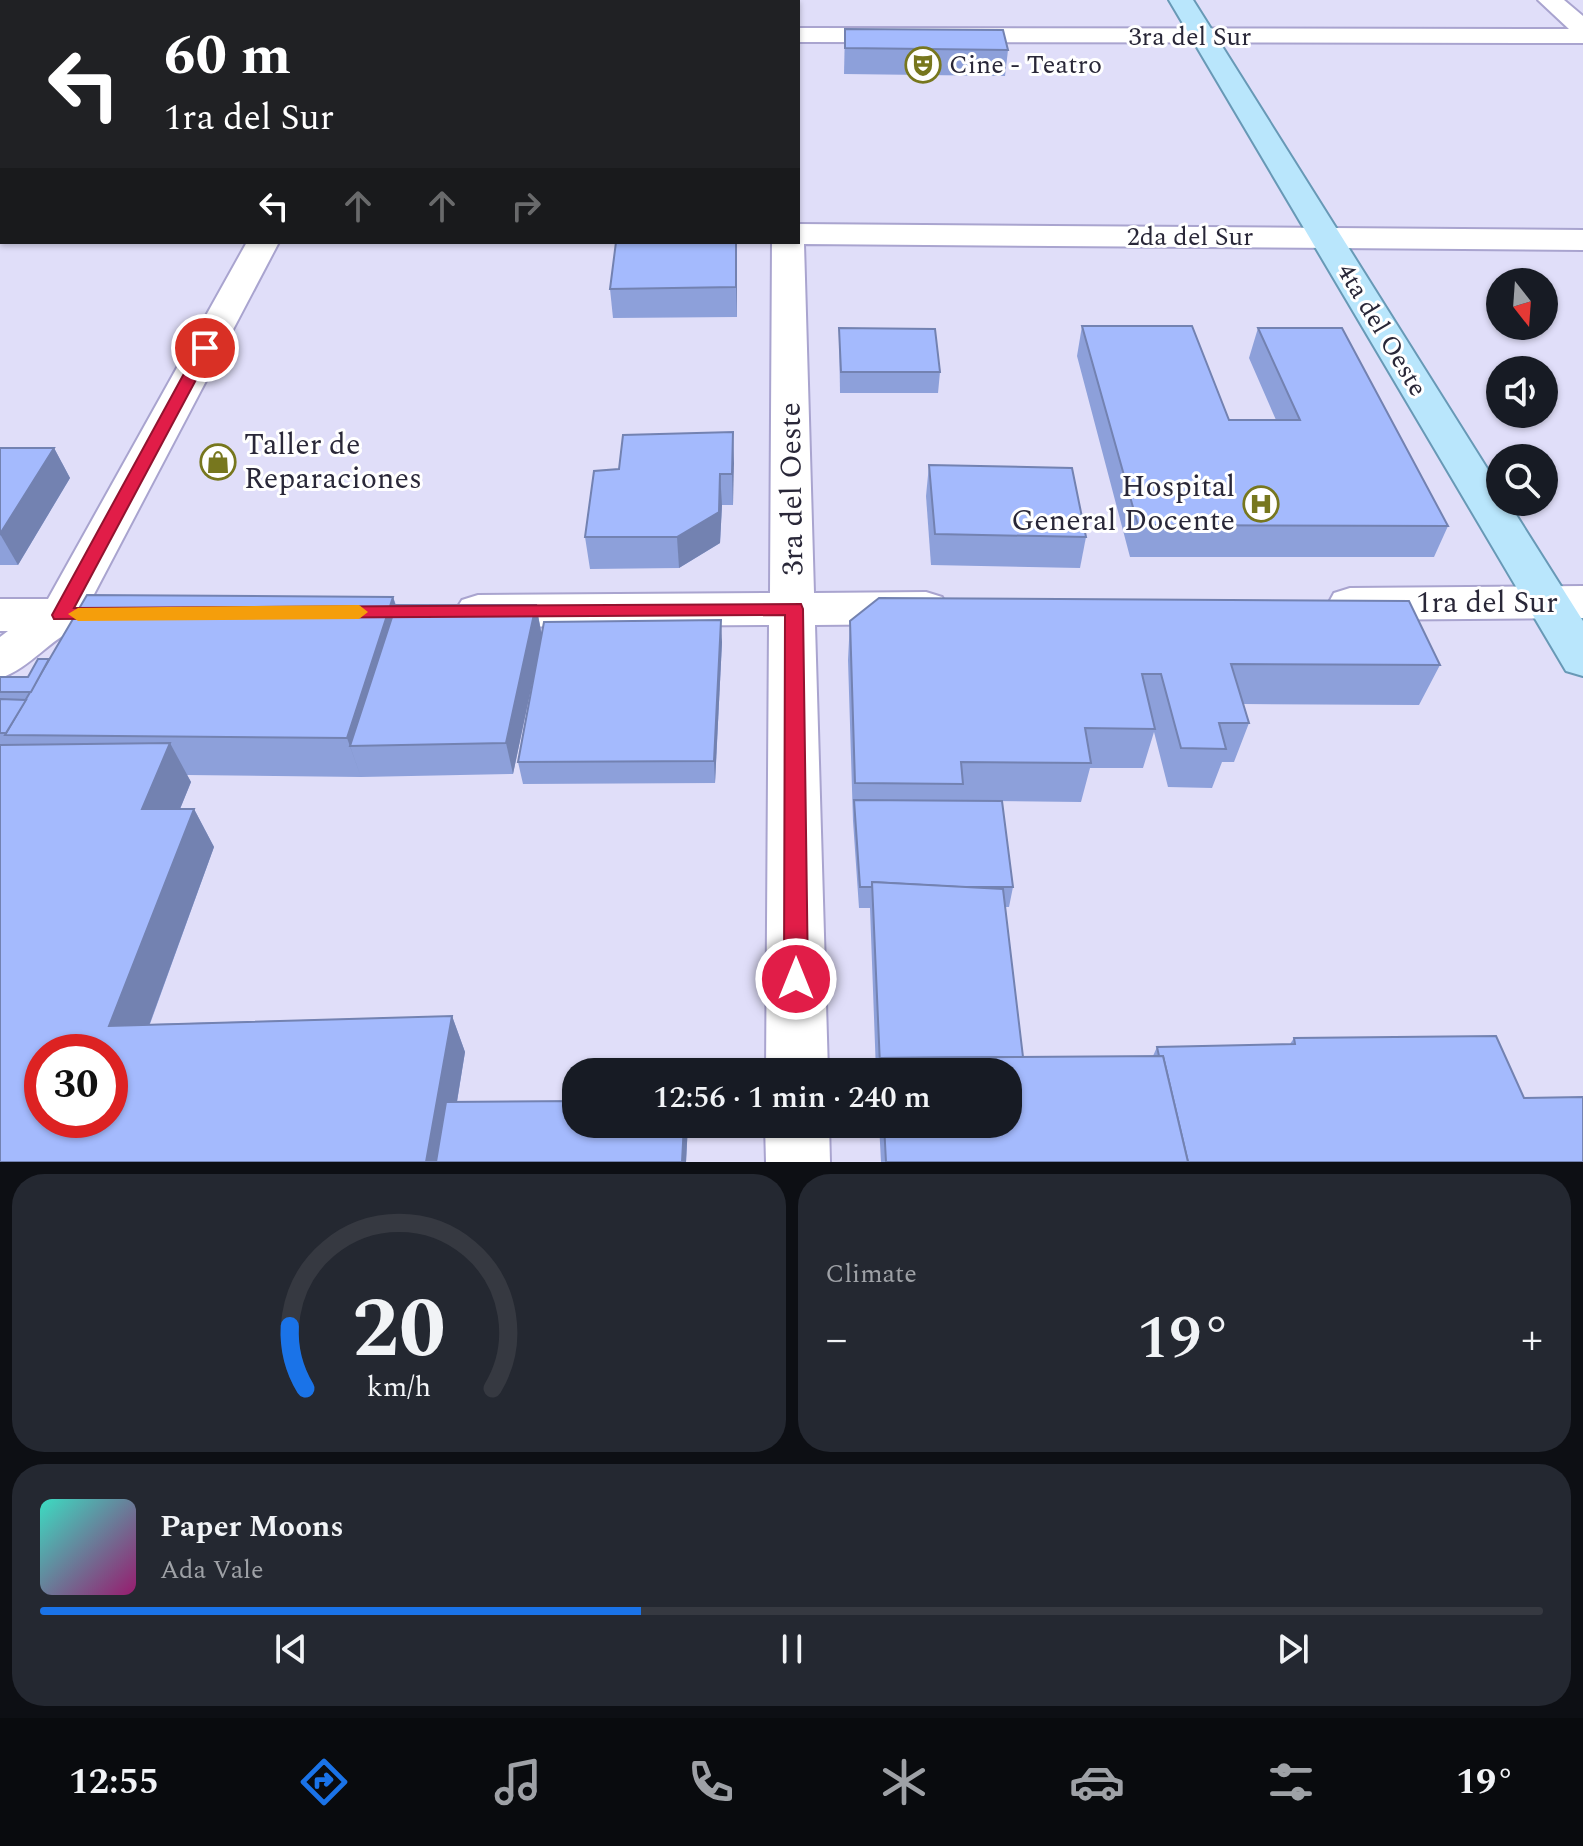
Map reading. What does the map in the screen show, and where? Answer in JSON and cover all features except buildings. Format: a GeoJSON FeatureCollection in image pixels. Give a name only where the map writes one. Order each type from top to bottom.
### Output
{"type":"FeatureCollection","features":[{"type":"Feature","properties":{"kind":"main road","name":"4ta del Oeste"},"geometry":{"type":"LineString","coordinates":[[1181,0],[1327,238],[1566,602],[1583,659]]}},
{"type":"Feature","properties":{"kind":"street"},"geometry":{"type":"LineString","coordinates":[[1550,0],[1583,28]]}},
{"type":"Feature","properties":{"kind":"street","name":"3ra del Sur"},"geometry":{"type":"LineString","coordinates":[[800,35],[1204,38],[1583,36]]}},
{"type":"Feature","properties":{"kind":"street","name":"2da del Sur"},"geometry":{"type":"LineString","coordinates":[[800,234],[1583,240]]}},
{"type":"Feature","properties":{"kind":"street"},"geometry":{"type":"LineString","coordinates":[[0,661],[61,615],[262,244]]}},
{"type":"Feature","properties":{"kind":"street","name":"3ra del Oeste"},"geometry":{"type":"LineString","coordinates":[[788,244],[797,1058]]}},
{"type":"Feature","properties":{"kind":"street","name":"1ra del Sur"},"geometry":{"type":"LineString","coordinates":[[1317,604],[1566,602]]}},
{"type":"Feature","properties":{"kind":"street"},"geometry":{"type":"LineString","coordinates":[[443,612],[968,607]]}},
{"type":"Feature","properties":{"kind":"street"},"geometry":{"type":"LineString","coordinates":[[0,615],[173,614]]}},
{"type":"Feature","properties":{"kind":"street"},"geometry":{"type":"LineString","coordinates":[[797,1138],[798,1162]]}},
{"type":"Feature","properties":{"kind":"slow traffic"},"geometry":{"type":"LineString","coordinates":[[78,614],[359,612]]}},
{"type":"Feature","properties":{"kind":"place","name":"Cine - Teatro"},"geometry":{"type":"Point","coordinates":[923,65]}},
{"type":"Feature","properties":{"kind":"place","name":"Taller de Reparaciones"},"geometry":{"type":"Point","coordinates":[218,462]}},
{"type":"Feature","properties":{"kind":"place","name":"Hospital General Docente"},"geometry":{"type":"Point","coordinates":[1261,504]}},
{"type":"Feature","properties":{"kind":"route"},"geometry":{"type":"LineString","coordinates":[[205,348],[61,615],[794,609],[796,979]]}}]}
